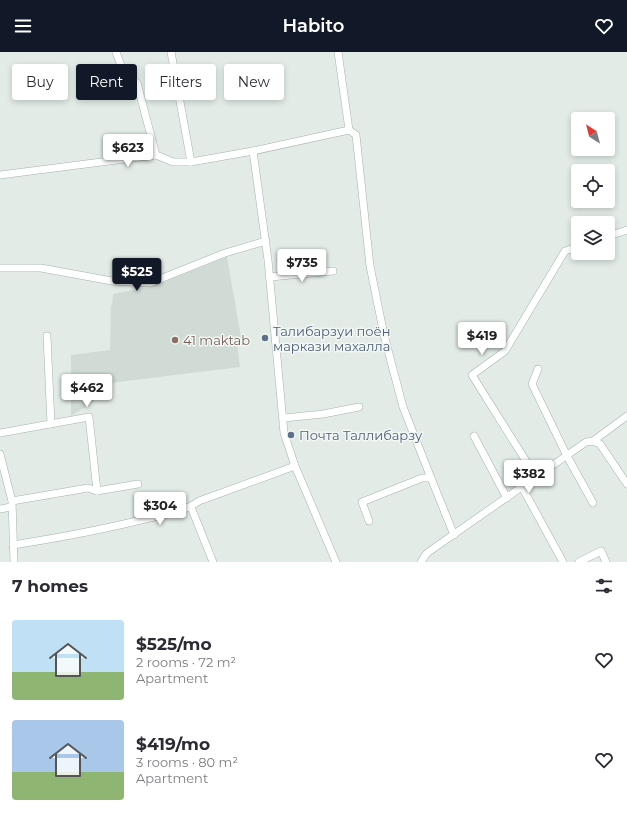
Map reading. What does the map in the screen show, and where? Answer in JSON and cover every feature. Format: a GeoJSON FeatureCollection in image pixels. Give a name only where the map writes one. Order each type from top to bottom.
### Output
{"type":"FeatureCollection","features":[{"type":"Feature","properties":{"kind":"street"},"geometry":{"type":"LineString","coordinates":[[116,52],[122,71],[137,83],[156,155]]}},
{"type":"Feature","properties":{"kind":"street"},"geometry":{"type":"LineString","coordinates":[[171,52],[191,162]]}},
{"type":"Feature","properties":{"kind":"street"},"geometry":{"type":"LineString","coordinates":[[338,52],[349,130]]}},
{"type":"Feature","properties":{"kind":"street"},"geometry":{"type":"LineString","coordinates":[[0,174],[156,155],[173,162],[191,162],[253,151],[349,130],[356,134],[370,266],[384,335],[403,407],[454,535]]}},
{"type":"Feature","properties":{"kind":"street"},"geometry":{"type":"LineString","coordinates":[[253,151],[270,277],[284,418],[284,433],[296,466],[336,562]]}},
{"type":"Feature","properties":{"kind":"street"},"geometry":{"type":"LineString","coordinates":[[615,234],[627,230]]}},
{"type":"Feature","properties":{"kind":"street"},"geometry":{"type":"LineString","coordinates":[[0,268],[41,268],[112,280],[150,283],[225,253],[266,241]]}},
{"type":"Feature","properties":{"kind":"street"},"geometry":{"type":"LineString","coordinates":[[536,477],[472,375],[505,351],[565,251],[571,249]]}},
{"type":"Feature","properties":{"kind":"street"},"geometry":{"type":"LineString","coordinates":[[270,277],[333,271]]}},
{"type":"Feature","properties":{"kind":"street"},"geometry":{"type":"LineString","coordinates":[[47,336],[50,424]]}},
{"type":"Feature","properties":{"kind":"street"},"geometry":{"type":"LineString","coordinates":[[538,369],[532,384],[567,456],[593,503]]}},
{"type":"Feature","properties":{"kind":"street"},"geometry":{"type":"LineString","coordinates":[[284,418],[323,414],[359,407]]}},
{"type":"Feature","properties":{"kind":"street"},"geometry":{"type":"LineString","coordinates":[[421,562],[427,553],[586,442],[593,441],[627,416]]}},
{"type":"Feature","properties":{"kind":"street"},"geometry":{"type":"LineString","coordinates":[[0,432],[89,417],[97,491]]}},
{"type":"Feature","properties":{"kind":"street"},"geometry":{"type":"LineString","coordinates":[[474,436],[507,498]]}},
{"type":"Feature","properties":{"kind":"street"},"geometry":{"type":"LineString","coordinates":[[593,441],[600,444],[627,484]]}},
{"type":"Feature","properties":{"kind":"street"},"geometry":{"type":"LineString","coordinates":[[0,454],[11,504],[14,562]]}},
{"type":"Feature","properties":{"kind":"street"},"geometry":{"type":"LineString","coordinates":[[13,545],[87,533],[191,507],[199,501],[296,466]]}},
{"type":"Feature","properties":{"kind":"street"},"geometry":{"type":"LineString","coordinates":[[369,520],[362,502],[422,478],[431,478]]}},
{"type":"Feature","properties":{"kind":"street"},"geometry":{"type":"LineString","coordinates":[[0,509],[11,504],[88,488],[97,491],[138,484]]}},
{"type":"Feature","properties":{"kind":"street"},"geometry":{"type":"LineString","coordinates":[[522,487],[563,562]]}},
{"type":"Feature","properties":{"kind":"street"},"geometry":{"type":"LineString","coordinates":[[191,507],[213,562]]}},
{"type":"Feature","properties":{"kind":"street"},"geometry":{"type":"LineString","coordinates":[[579,562],[601,551],[606,562]]}},
{"type":"Feature","properties":{"kind":"shaded area","name":"41 maktab"},"geometry":{"type":"Polygon","coordinates":[[[227,257],[241,337],[237,343],[240,367],[110,383],[93,402],[71,416],[71,355],[110,350],[111,305],[113,294],[154,286],[227,257]]]}},
{"type":"Feature","properties":{"kind":"place","name":"Талибарзуи поён маркази махалла"},"geometry":{"type":"Point","coordinates":[265,338]}},
{"type":"Feature","properties":{"kind":"place","name":"41 maktab"},"geometry":{"type":"Point","coordinates":[175,340]}},
{"type":"Feature","properties":{"kind":"place","name":"Почта Таллибарзу"},"geometry":{"type":"Point","coordinates":[291,435]}}]}
